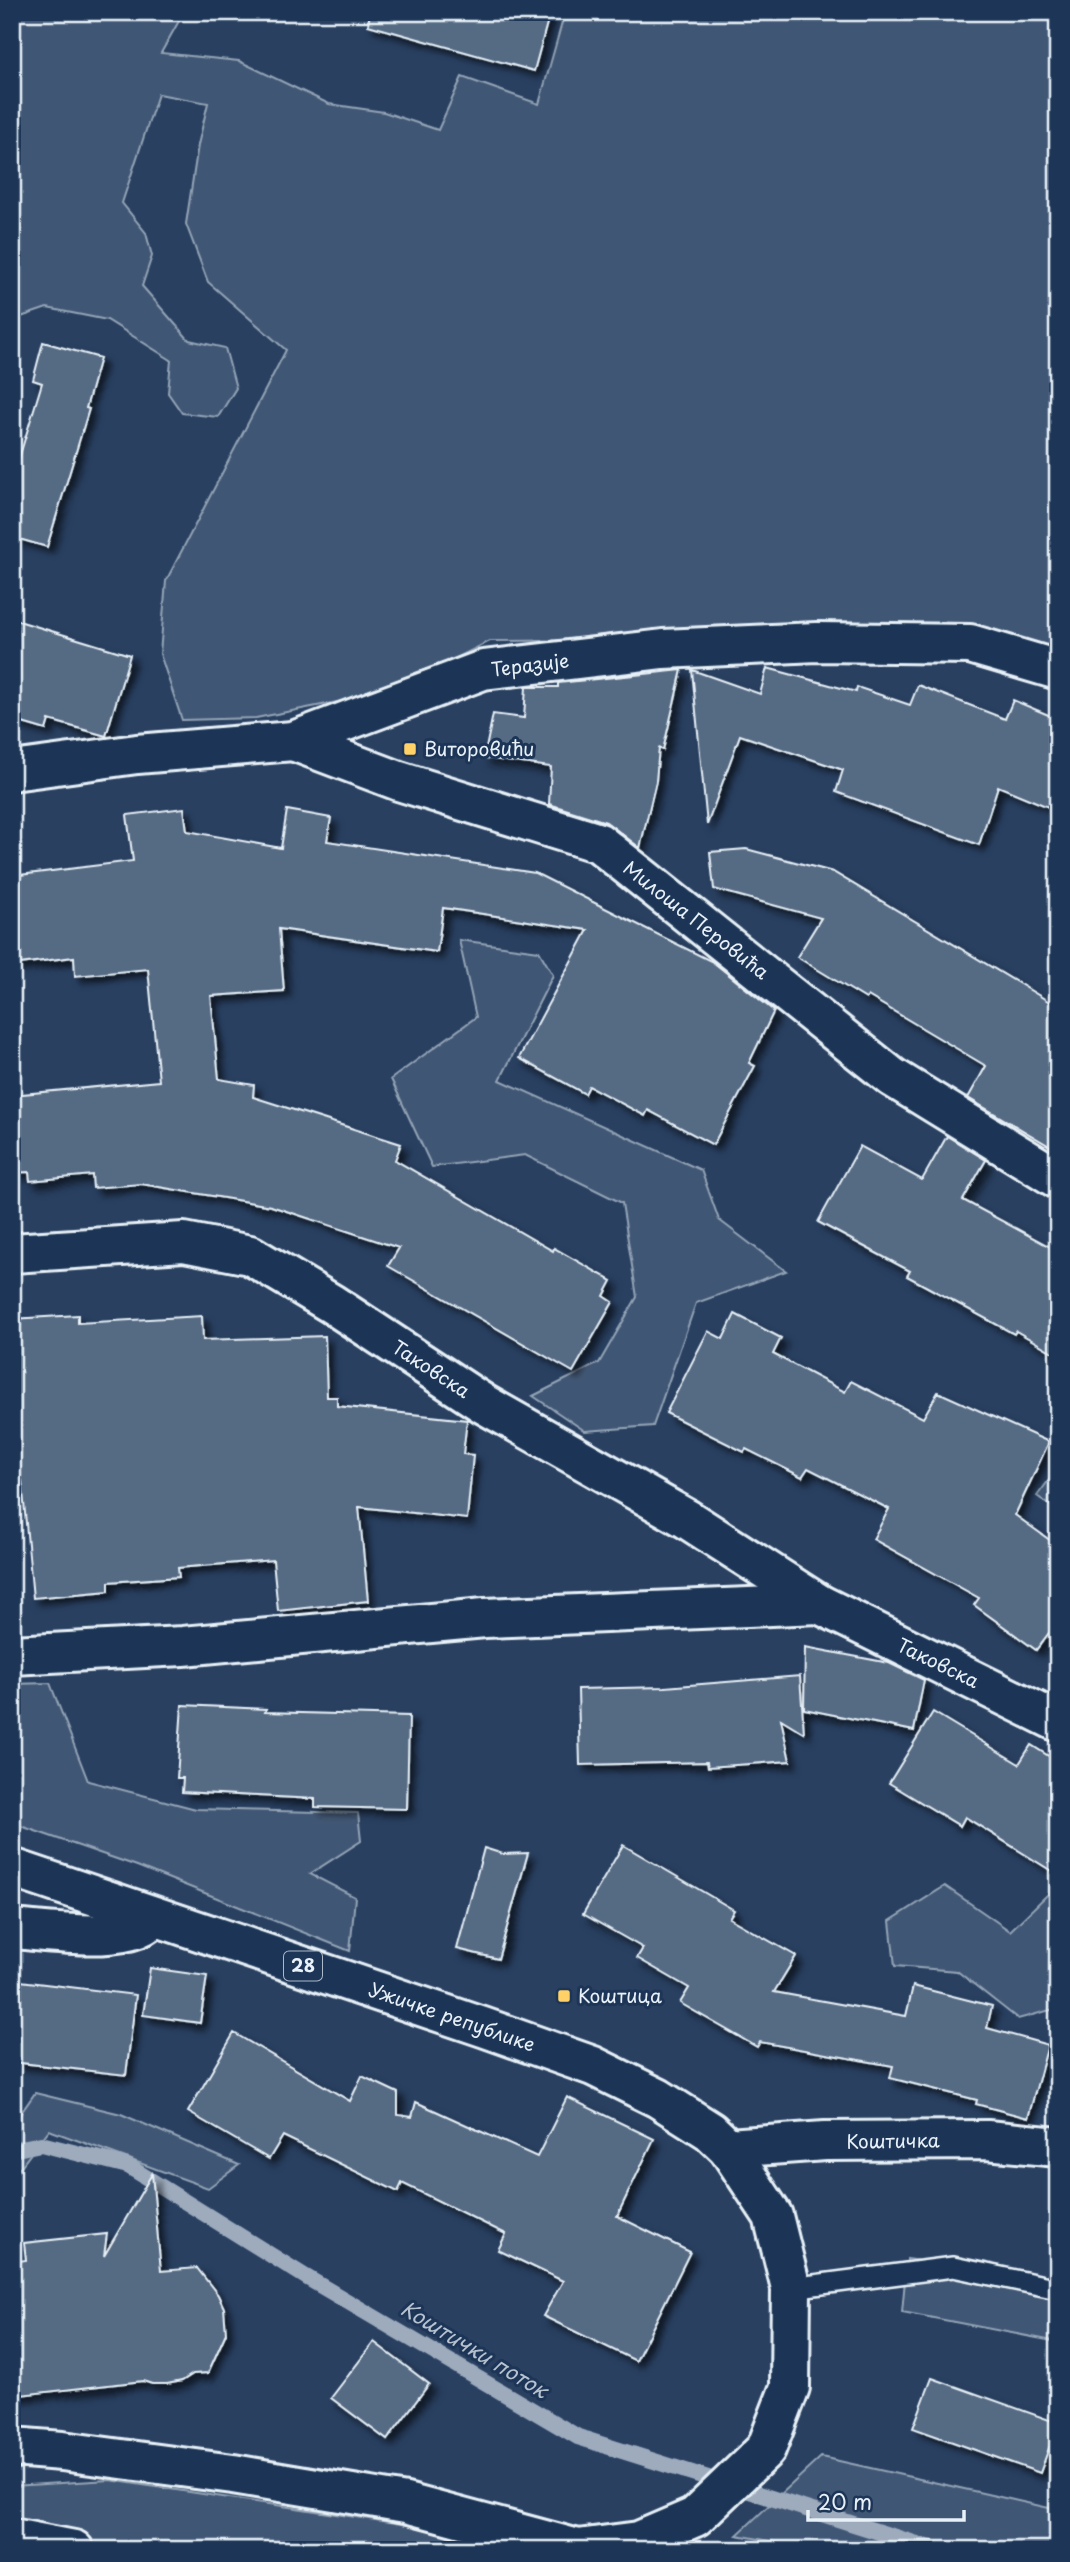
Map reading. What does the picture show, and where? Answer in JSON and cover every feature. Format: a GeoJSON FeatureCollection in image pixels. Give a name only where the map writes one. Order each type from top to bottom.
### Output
{"type":"FeatureCollection","features":[{"type":"Feature","properties":{"kind":"street","name":"Теразије"},"geometry":{"type":"LineString","coordinates":[[12,771],[137,754],[293,741],[483,670],[663,649],[817,642],[970,644],[1058,670]]}},
{"type":"Feature","properties":{"kind":"street","name":"Милоша Перовића"},"geometry":{"type":"LineString","coordinates":[[293,741],[400,781],[599,843],[892,1077],[1058,1179]]}},
{"type":"Feature","properties":{"kind":"street","name":"Таковска"},"geometry":{"type":"LineString","coordinates":[[12,1253],[184,1242],[250,1255],[332,1304],[484,1404],[687,1519],[819,1604],[1058,1722]]}},
{"type":"Feature","properties":{"kind":"street","name":"Таковска"},"geometry":{"type":"LineString","coordinates":[[12,1655],[183,1646],[485,1618],[819,1604]]}},
{"type":"Feature","properties":{"kind":"street","name":"Ужичке републике"},"geometry":{"type":"LineString","coordinates":[[12,1868],[470,2022],[593,2067],[658,2098],[710,2131],[728,2148],[773,2216],[791,2288],[790,2386],[766,2449],[689,2534],[578,2549],[406,2503],[233,2474],[12,2447]]}},
{"type":"Feature","properties":{"kind":"street"},"geometry":{"type":"LineString","coordinates":[[12,1929],[115,1933],[148,1925],[153,1917]]}},
{"type":"Feature","properties":{"kind":"street","name":"Коштичка"},"geometry":{"type":"LineString","coordinates":[[728,2148],[825,2141],[987,2140],[1058,2147]]}},
{"type":"Feature","properties":{"kind":"street"},"geometry":{"type":"LineString","coordinates":[[12,2538],[74,2550]]}},
{"type":"Feature","properties":{"kind":"lane"},"geometry":{"type":"LineString","coordinates":[[791,2288],[953,2267],[1058,2289]]}},
{"type":"Feature","properties":{"kind":"shaded area"},"geometry":{"type":"Polygon","coordinates":[[[12,12],[184,12],[161,53],[239,61],[329,104],[384,112],[438,130],[462,77],[539,104],[565,12],[1058,12],[1058,676],[932,637],[490,641],[388,692],[256,718],[182,720],[160,654],[166,581],[286,350],[208,282],[186,224],[198,145],[208,103],[158,94],[122,203],[146,233],[152,256],[142,286],[189,340],[225,348],[236,388],[218,417],[182,413],[168,393],[171,360],[107,320],[47,308],[12,320],[12,12]]]}},
{"type":"Feature","properties":{"kind":"shaded area"},"geometry":{"type":"Polygon","coordinates":[[[459,940],[539,951],[553,975],[500,1080],[701,1170],[719,1220],[786,1271],[696,1303],[653,1426],[585,1431],[533,1396],[599,1363],[637,1297],[622,1203],[525,1155],[432,1167],[391,1079],[476,1017],[459,940]]]}},
{"type":"Feature","properties":{"kind":"shaded area"},"geometry":{"type":"Polygon","coordinates":[[[1058,1468],[1058,1511],[1037,1496],[1058,1468]]]}},
{"type":"Feature","properties":{"kind":"shaded area"},"geometry":{"type":"Polygon","coordinates":[[[50,1683],[88,1781],[196,1809],[358,1813],[361,1841],[310,1874],[355,1897],[350,1951],[137,1866],[12,1823],[12,1684],[50,1683]]]}},
{"type":"Feature","properties":{"kind":"shaded area"},"geometry":{"type":"Polygon","coordinates":[[[945,1886],[1010,1931],[1047,1895],[1058,1897],[1058,2008],[1018,2019],[957,1971],[895,1966],[890,1921],[945,1886]]]}},
{"type":"Feature","properties":{"kind":"shaded area"},"geometry":{"type":"Polygon","coordinates":[[[35,2093],[121,2114],[239,2165],[208,2188],[49,2130],[12,2178],[12,2119],[16,2120],[35,2093]]]}},
{"type":"Feature","properties":{"kind":"shaded area"},"geometry":{"type":"Polygon","coordinates":[[[907,2259],[1058,2279],[1058,2342],[902,2312],[907,2259]]]}},
{"type":"Feature","properties":{"kind":"shaded area"},"geometry":{"type":"Polygon","coordinates":[[[821,2457],[1058,2510],[1058,2550],[821,2550],[737,2535],[821,2457]]]}},
{"type":"Feature","properties":{"kind":"shaded area"},"geometry":{"type":"Polygon","coordinates":[[[110,2480],[435,2529],[517,2550],[72,2550],[12,2521],[12,2486],[110,2480]]]}},
{"type":"Feature","properties":{"kind":"building"},"geometry":{"type":"Polygon","coordinates":[[[370,12],[550,12],[534,71],[368,25],[370,12]]]}},
{"type":"Feature","properties":{"kind":"building"},"geometry":{"type":"Polygon","coordinates":[[[43,342],[100,358],[86,408],[89,409],[47,547],[12,537],[12,481],[42,383],[33,380],[43,342]]]}},
{"type":"Feature","properties":{"kind":"building"},"geometry":{"type":"Polygon","coordinates":[[[12,619],[130,655],[106,736],[49,720],[46,730],[12,720],[12,619]]]}},
{"type":"Feature","properties":{"kind":"building"},"geometry":{"type":"Polygon","coordinates":[[[767,668],[856,692],[857,687],[910,705],[918,685],[1005,719],[1013,700],[1058,719],[1058,811],[998,786],[979,845],[836,792],[843,770],[740,735],[707,825],[692,670],[760,694],[767,668]]]}},
{"type":"Feature","properties":{"kind":"building"},"geometry":{"type":"Polygon","coordinates":[[[682,670],[663,750],[659,748],[656,781],[640,848],[606,822],[549,804],[551,767],[484,758],[493,714],[524,718],[526,687],[558,687],[558,683],[682,670]]]}},
{"type":"Feature","properties":{"kind":"building"},"geometry":{"type":"Polygon","coordinates":[[[184,808],[187,831],[281,848],[287,810],[331,818],[327,841],[535,873],[713,962],[774,1011],[749,1063],[755,1066],[713,1145],[648,1110],[645,1116],[589,1086],[585,1094],[519,1058],[588,930],[443,908],[437,952],[279,929],[284,991],[211,996],[219,1079],[254,1085],[253,1097],[401,1144],[395,1160],[553,1251],[554,1248],[612,1281],[604,1296],[613,1302],[573,1372],[388,1266],[399,1248],[271,1206],[141,1184],[93,1188],[92,1175],[30,1181],[29,1172],[12,1173],[12,1095],[159,1081],[148,969],[75,976],[74,957],[12,965],[12,876],[133,861],[127,815],[184,808]]]}},
{"type":"Feature","properties":{"kind":"building"},"geometry":{"type":"Polygon","coordinates":[[[746,849],[833,872],[1058,1007],[1058,1151],[968,1098],[986,1066],[797,957],[821,918],[714,889],[710,852],[746,849]]]}},
{"type":"Feature","properties":{"kind":"building"},"geometry":{"type":"Polygon","coordinates":[[[947,1136],[986,1160],[963,1200],[1058,1251],[1058,1355],[907,1276],[910,1271],[818,1222],[860,1146],[922,1180],[947,1136]]]}},
{"type":"Feature","properties":{"kind":"building"},"geometry":{"type":"Polygon","coordinates":[[[735,1314],[781,1338],[773,1354],[845,1392],[851,1381],[923,1418],[938,1392],[1049,1442],[1015,1515],[1058,1546],[1058,1621],[1036,1650],[974,1605],[979,1598],[873,1539],[889,1509],[808,1468],[802,1477],[666,1413],[708,1331],[723,1339],[735,1314]]]}},
{"type":"Feature","properties":{"kind":"building"},"geometry":{"type":"Polygon","coordinates":[[[78,1315],[78,1323],[202,1316],[203,1340],[325,1336],[327,1397],[337,1397],[337,1406],[467,1420],[463,1454],[473,1455],[467,1519],[359,1507],[368,1601],[278,1611],[273,1560],[178,1568],[179,1577],[109,1582],[109,1591],[33,1598],[22,1481],[19,1481],[12,1431],[12,1319],[78,1315]]]}},
{"type":"Feature","properties":{"kind":"building"},"geometry":{"type":"Polygon","coordinates":[[[805,1647],[889,1663],[924,1680],[914,1731],[804,1709],[805,1647]]]}},
{"type":"Feature","properties":{"kind":"building"},"geometry":{"type":"Polygon","coordinates":[[[800,1676],[804,1733],[781,1719],[790,1761],[708,1767],[707,1762],[580,1765],[578,1689],[665,1687],[800,1676]]]}},
{"type":"Feature","properties":{"kind":"building"},"geometry":{"type":"Polygon","coordinates":[[[182,1705],[266,1709],[265,1712],[409,1716],[407,1809],[315,1807],[315,1799],[182,1792],[183,1778],[177,1778],[182,1705]]]}},
{"type":"Feature","properties":{"kind":"building"},"geometry":{"type":"Polygon","coordinates":[[[933,1712],[1019,1764],[1031,1745],[1058,1762],[1058,1875],[965,1817],[960,1826],[889,1783],[933,1712]]]}},
{"type":"Feature","properties":{"kind":"building"},"geometry":{"type":"Polygon","coordinates":[[[623,1845],[734,1910],[729,1918],[796,1956],[774,1992],[906,2016],[913,1986],[992,2006],[987,2028],[1048,2045],[1028,2118],[976,2104],[977,2100],[890,2078],[893,2066],[760,2042],[757,2047],[680,2003],[689,1988],[637,1958],[643,1948],[583,1914],[623,1845]]]}},
{"type":"Feature","properties":{"kind":"building"},"geometry":{"type":"Polygon","coordinates":[[[484,1848],[503,1854],[528,1853],[498,1959],[457,1949],[484,1848]]]}},
{"type":"Feature","properties":{"kind":"building"},"geometry":{"type":"Polygon","coordinates":[[[150,1968],[207,1976],[200,2023],[143,2015],[150,1968]]]}},
{"type":"Feature","properties":{"kind":"building"},"geometry":{"type":"Polygon","coordinates":[[[12,1980],[136,1995],[126,2075],[12,2062],[12,1980]]]}},
{"type":"Feature","properties":{"kind":"building"},"geometry":{"type":"Polygon","coordinates":[[[234,2033],[350,2101],[362,2076],[398,2093],[398,2115],[412,2117],[416,2102],[537,2157],[567,2097],[654,2139],[617,2216],[690,2252],[636,2361],[543,2316],[563,2281],[498,2250],[506,2234],[402,2183],[398,2192],[283,2136],[269,2159],[188,2112],[234,2033]]]}},
{"type":"Feature","properties":{"kind":"building"},"geometry":{"type":"Polygon","coordinates":[[[152,2174],[161,2271],[197,2268],[218,2295],[224,2308],[226,2333],[208,2373],[193,2374],[182,2381],[167,2384],[143,2381],[12,2396],[12,2262],[26,2260],[24,2243],[107,2234],[104,2256],[152,2174]]]}},
{"type":"Feature","properties":{"kind":"building"},"geometry":{"type":"Polygon","coordinates":[[[374,2342],[429,2384],[387,2440],[331,2398],[374,2342]]]}},
{"type":"Feature","properties":{"kind":"building"},"geometry":{"type":"Polygon","coordinates":[[[932,2378],[1058,2423],[1040,2473],[913,2428],[932,2378]]]}},
{"type":"Feature","properties":{"kind":"waterway","name":"Коштички поток"},"geometry":{"type":"LineString","coordinates":[[12,2150],[41,2144],[128,2166],[306,2277],[578,2437],[936,2550]]}},
{"type":"Feature","properties":{"kind":"place","name":"Виторовићи"},"geometry":{"type":"Point","coordinates":[410,749]}},
{"type":"Feature","properties":{"kind":"place","name":"Коштица"},"geometry":{"type":"Point","coordinates":[564,1996]}}]}
